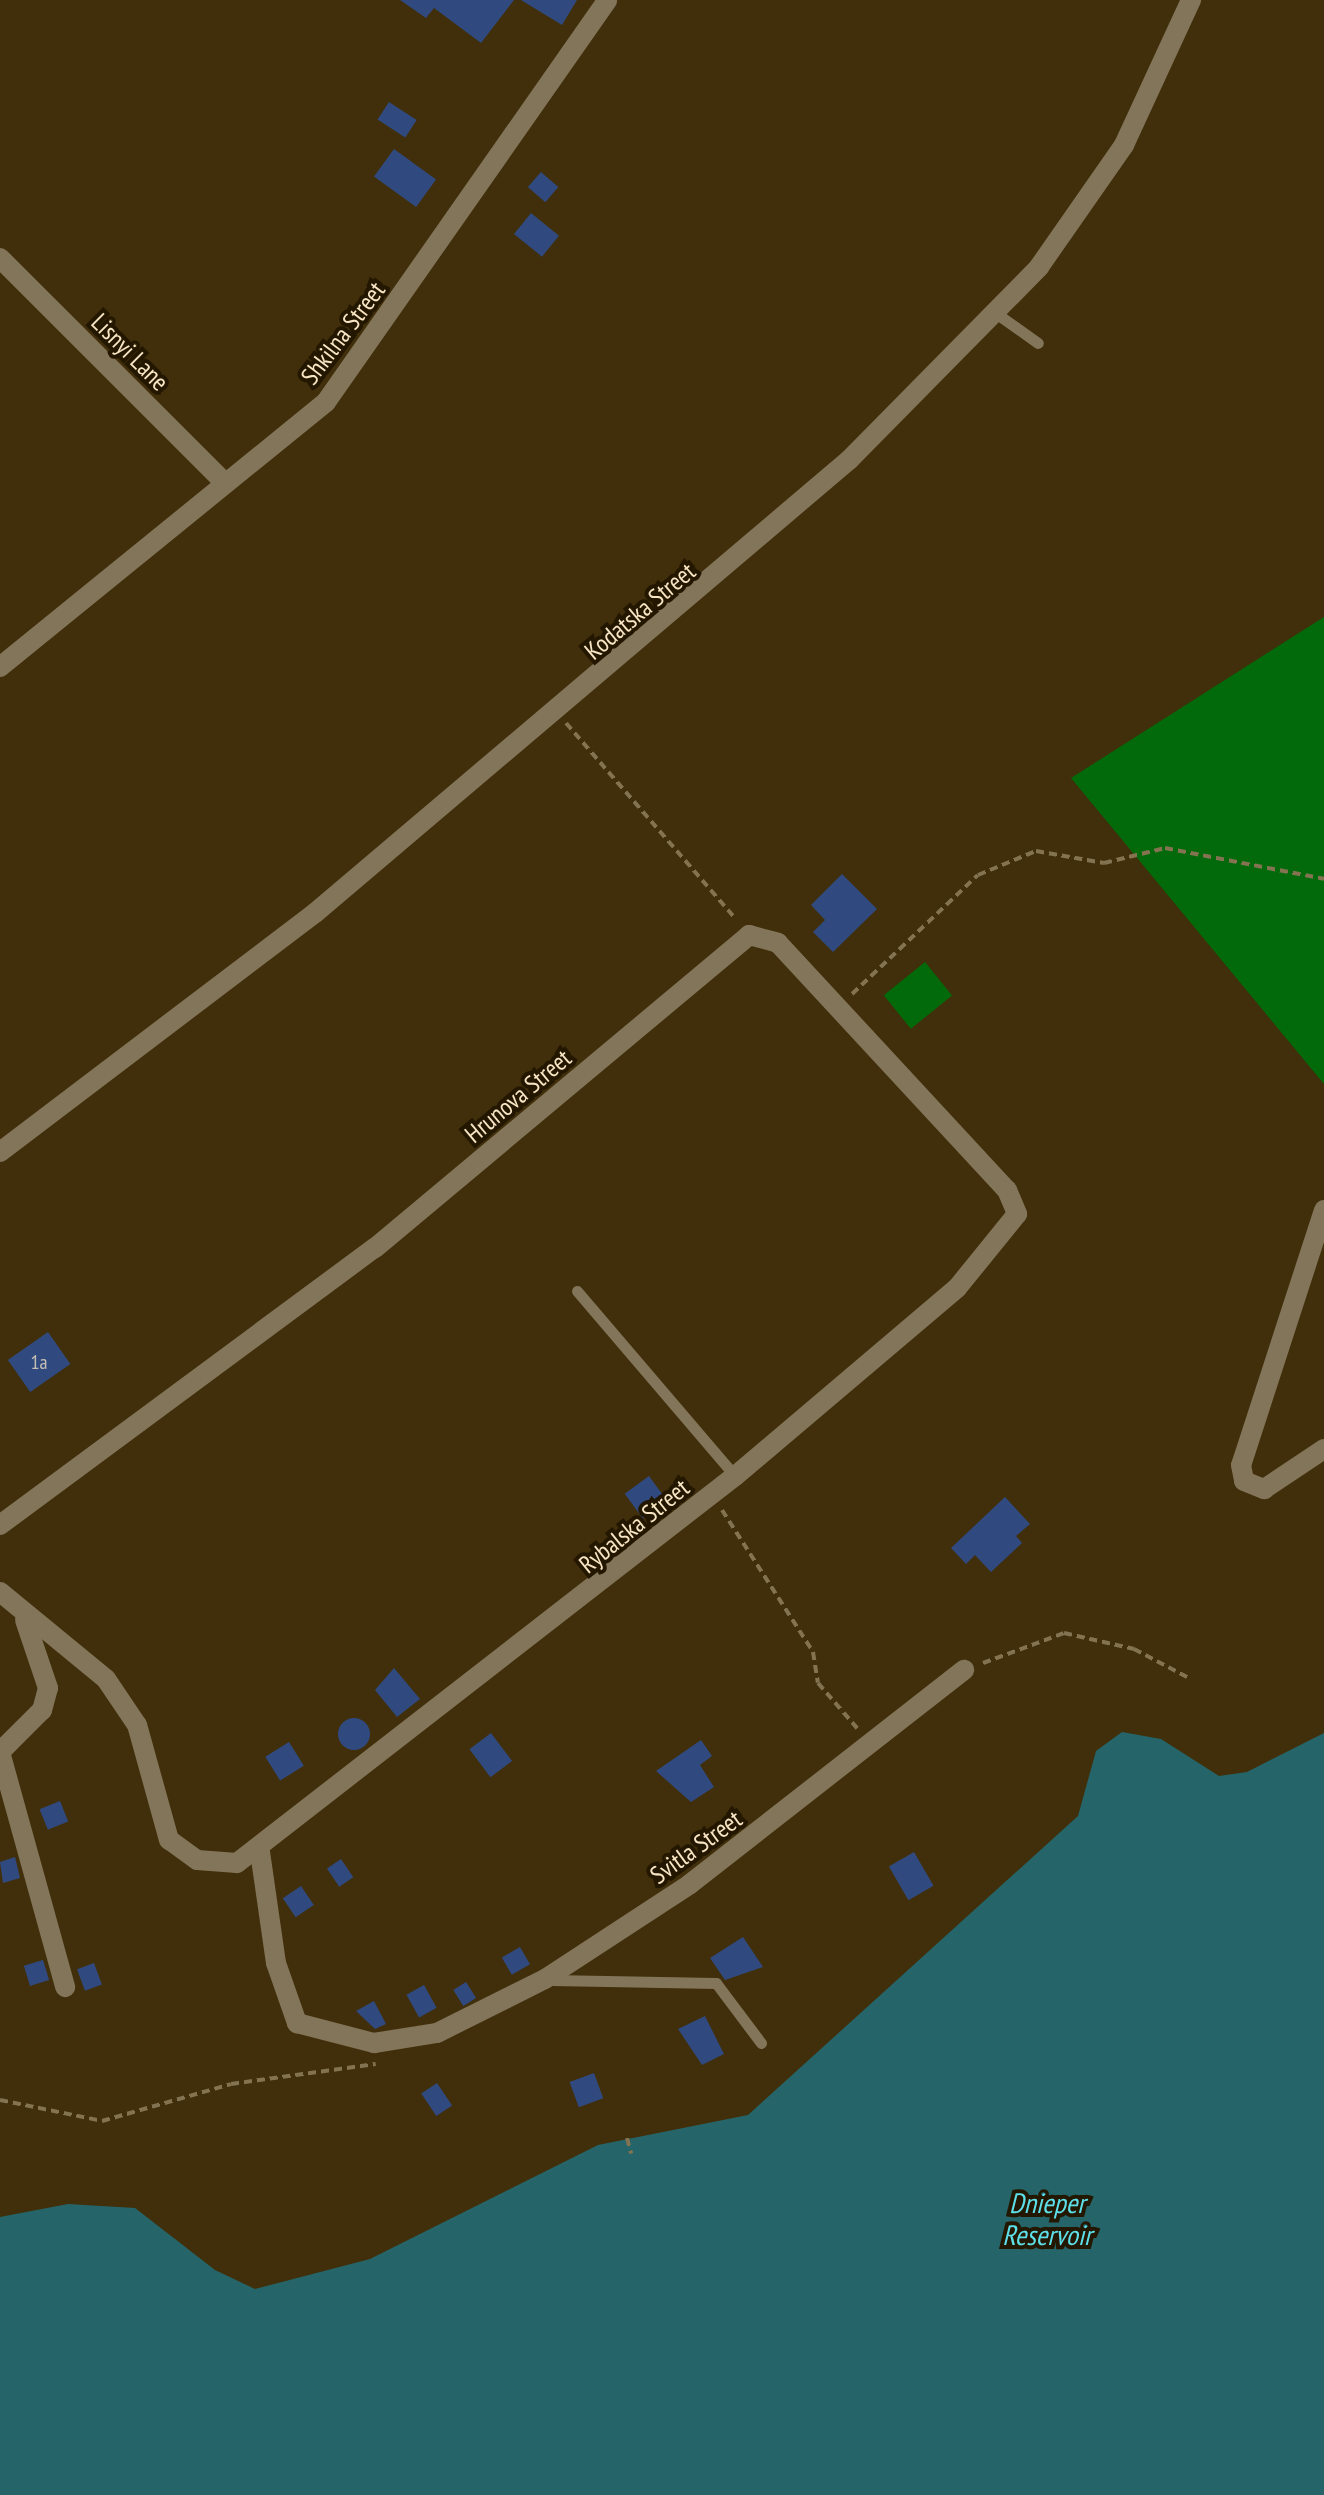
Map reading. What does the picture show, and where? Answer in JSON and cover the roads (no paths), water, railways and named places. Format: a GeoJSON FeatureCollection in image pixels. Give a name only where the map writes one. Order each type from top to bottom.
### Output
{"type":"FeatureCollection","features":[{"type":"Feature","properties":{"kind":"street","name":"Shkilna Street"},"geometry":{"type":"LineString","coordinates":[[0,667],[326,402],[607,0]]}},
{"type":"Feature","properties":{"kind":"street","name":"Kodatska Street"},"geometry":{"type":"LineString","coordinates":[[0,1152],[315,913],[739,560],[997,314],[1124,145],[1191,0]]}},
{"type":"Feature","properties":{"kind":"street","name":"Lisnyi Lane"},"geometry":{"type":"LineString","coordinates":[[0,258],[224,482]]}},
{"type":"Feature","properties":{"kind":"street","name":"Hrunova Street"},"geometry":{"type":"LineString","coordinates":[[0,1525],[376,1248],[749,935],[778,943],[1007,1190],[1017,1214]]}},
{"type":"Feature","properties":{"kind":"street"},"geometry":{"type":"LineString","coordinates":[[1324,1210],[1241,1466],[1244,1481],[1264,1489],[1324,1449]]}},
{"type":"Feature","properties":{"kind":"street","name":"Rybalska Street"},"geometry":{"type":"LineString","coordinates":[[26,1620],[106,1679],[137,1725],[150,1798],[181,1854],[237,1863],[260,1852],[712,1495],[957,1288],[1017,1214]]}},
{"type":"Feature","properties":{"kind":"street"},"geometry":{"type":"LineString","coordinates":[[0,1592],[26,1620],[48,1688],[42,1710],[0,1752],[65,1987]]}},
{"type":"Feature","properties":{"kind":"street","name":"Svitla Street"},"geometry":{"type":"LineString","coordinates":[[260,1852],[276,1963],[298,2023],[374,2043],[438,2033],[545,1980],[873,1748],[964,1670]]}},
{"type":"Feature","properties":{"kind":"lane"},"geometry":{"type":"LineString","coordinates":[[997,314],[1038,343]]}},
{"type":"Feature","properties":{"kind":"lane"},"geometry":{"type":"LineString","coordinates":[[577,1291],[734,1476]]}},
{"type":"Feature","properties":{"kind":"lane"},"geometry":{"type":"LineString","coordinates":[[545,1980],[716,1983],[761,2043]]}},
{"type":"Feature","properties":{"kind":"water","name":"Dnieper Reservoir"},"geometry":{"type":"Polygon","coordinates":[[[1122,1732],[1161,1739],[1219,1776],[1247,1772],[1324,1733],[1324,2495],[0,2495],[0,2217],[68,2204],[135,2208],[215,2270],[255,2289],[370,2259],[598,2145],[748,2115],[1078,1816],[1096,1751],[1122,1732]]]}}]}
